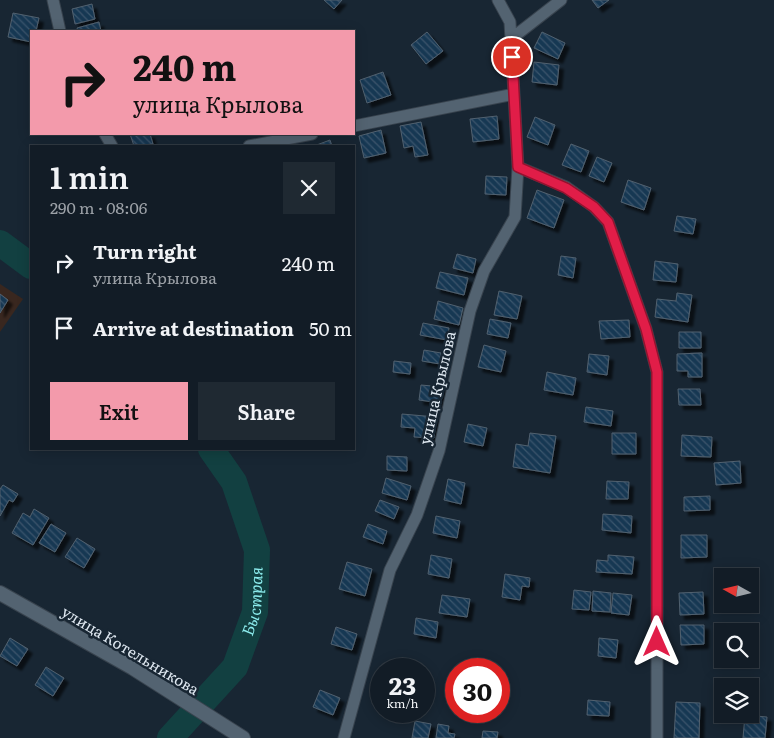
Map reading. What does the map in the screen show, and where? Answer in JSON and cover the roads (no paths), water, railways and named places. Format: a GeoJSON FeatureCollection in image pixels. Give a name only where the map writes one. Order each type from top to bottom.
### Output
{"type":"FeatureCollection","features":[{"type":"Feature","properties":{"kind":"street"},"geometry":{"type":"LineString","coordinates":[[53,0],[60,30]]}},
{"type":"Feature","properties":{"kind":"street","name":"улица Крылова"},"geometry":{"type":"LineString","coordinates":[[344,738],[390,570],[417,515],[440,451],[470,311],[484,271],[515,217],[518,167],[510,22],[498,0]]}},
{"type":"Feature","properties":{"kind":"street"},"geometry":{"type":"LineString","coordinates":[[511,39],[561,0]]}},
{"type":"Feature","properties":{"kind":"street"},"geometry":{"type":"LineString","coordinates":[[355,126],[514,94]]}},
{"type":"Feature","properties":{"kind":"street"},"geometry":{"type":"LineString","coordinates":[[254,145],[307,135]]}},
{"type":"Feature","properties":{"kind":"street"},"geometry":{"type":"LineString","coordinates":[[518,167],[566,188],[594,207],[608,222],[646,329],[657,372],[657,738]]}},
{"type":"Feature","properties":{"kind":"street","name":"улица Котельникова"},"geometry":{"type":"LineString","coordinates":[[0,594],[133,668],[243,738]]}},
{"type":"Feature","properties":{"kind":"waterway","name":"Быстрая"},"geometry":{"type":"LineString","coordinates":[[0,243],[30,265]]}},
{"type":"Feature","properties":{"kind":"waterway","name":"Быстрая"},"geometry":{"type":"LineString","coordinates":[[170,738],[235,667],[255,612],[257,550],[234,482],[212,450]]}}]}
